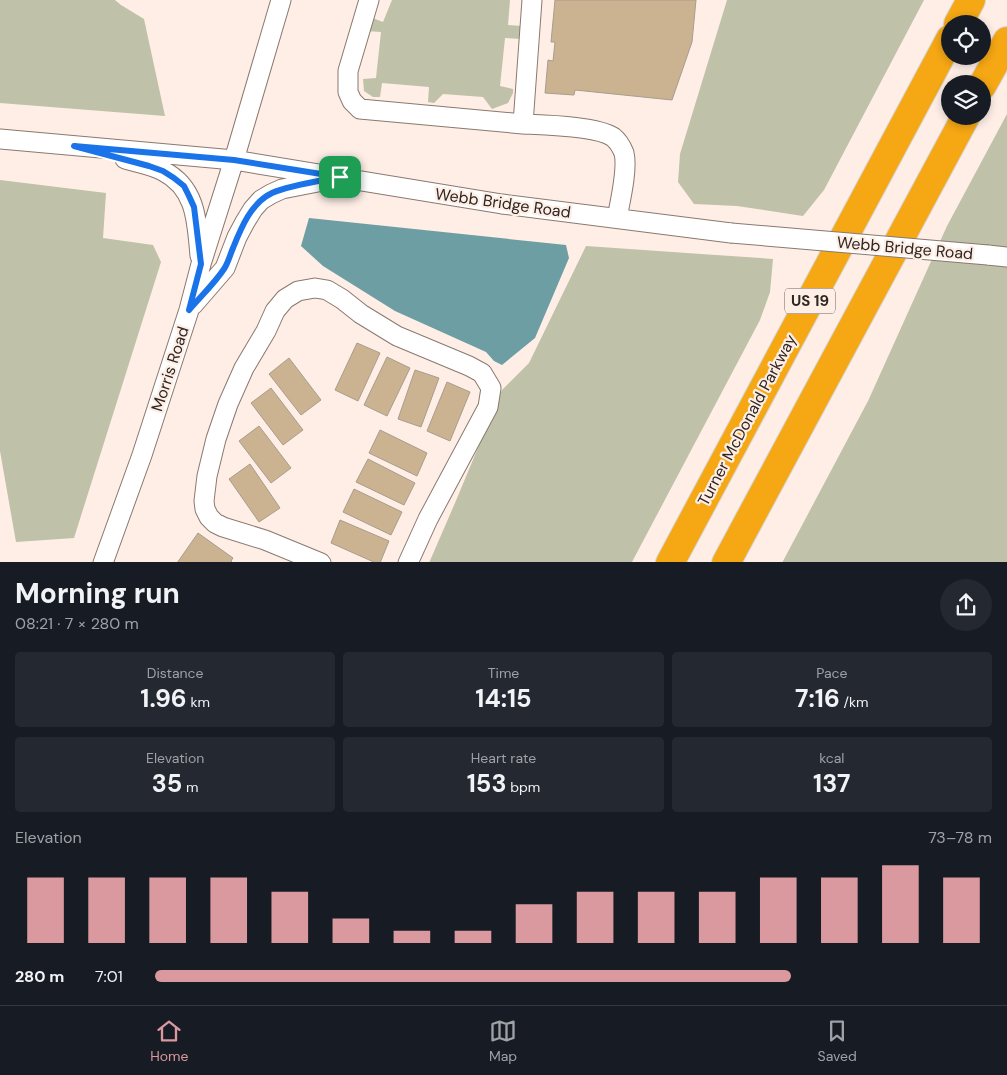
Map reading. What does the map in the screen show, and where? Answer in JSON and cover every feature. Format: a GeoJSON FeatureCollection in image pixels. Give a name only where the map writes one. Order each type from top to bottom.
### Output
{"type":"FeatureCollection","features":[{"type":"Feature","properties":{"kind":"highway"},"geometry":{"type":"LineString","coordinates":[[963,15],[971,0]]}},
{"type":"Feature","properties":{"kind":"highway"},"geometry":{"type":"LineString","coordinates":[[988,75],[1007,41]]}},
{"type":"Feature","properties":{"kind":"highway","name":"Turner McDonald Parkway"},"geometry":{"type":"LineString","coordinates":[[670,562],[941,56]]}},
{"type":"Feature","properties":{"kind":"highway","name":"US 19"},"geometry":{"type":"LineString","coordinates":[[726,562],[961,125]]}},
{"type":"Feature","properties":{"kind":"street","name":"Morris Road"},"geometry":{"type":"LineString","coordinates":[[103,562],[142,455],[189,310],[201,264],[281,0]]}},
{"type":"Feature","properties":{"kind":"street"},"geometry":{"type":"LineString","coordinates":[[369,0],[348,71],[348,92],[352,101],[360,109],[595,130],[614,138],[621,146],[624,155],[624,181],[617,218]]}},
{"type":"Feature","properties":{"kind":"street"},"geometry":{"type":"LineString","coordinates":[[523,124],[532,0]]}},
{"type":"Feature","properties":{"kind":"street","name":"Webb Bridge Road"},"geometry":{"type":"LineString","coordinates":[[0,139],[234,160],[502,204],[731,233],[998,256]]}},
{"type":"Feature","properties":{"kind":"street"},"geometry":{"type":"LineString","coordinates":[[74,146],[163,171],[184,186],[194,207],[201,264]]}},
{"type":"Feature","properties":{"kind":"street"},"geometry":{"type":"LineString","coordinates":[[189,310],[225,268],[237,237],[253,209],[261,200],[282,189],[340,177]]}},
{"type":"Feature","properties":{"kind":"street"},"geometry":{"type":"LineString","coordinates":[[321,562],[266,540],[223,528],[209,517],[204,501],[207,476],[216,439],[228,404],[244,368],[266,331],[275,311],[285,299],[298,291],[315,288],[327,290],[397,336],[482,373],[491,388],[488,407],[428,518],[408,562]]}},
{"type":"Feature","properties":{"kind":"green space"},"geometry":{"type":"Polygon","coordinates":[[[0,0],[115,0],[144,19],[165,116],[0,103],[0,0]]]}},
{"type":"Feature","properties":{"kind":"green space"},"geometry":{"type":"Polygon","coordinates":[[[392,0],[510,0],[508,25],[522,26],[521,39],[505,38],[500,86],[513,89],[508,103],[492,109],[483,97],[443,94],[434,103],[428,102],[429,87],[382,83],[380,97],[373,97],[364,91],[363,79],[376,78],[381,32],[366,31],[370,17],[383,22],[392,0]]]}},
{"type":"Feature","properties":{"kind":"green space"},"geometry":{"type":"Polygon","coordinates":[[[727,0],[924,0],[824,190],[803,216],[737,206],[694,204],[678,182],[680,154],[727,0]]]}},
{"type":"Feature","properties":{"kind":"green space"},"geometry":{"type":"Polygon","coordinates":[[[1007,114],[1007,562],[783,562],[868,401],[947,226],[1007,114]]]}},
{"type":"Feature","properties":{"kind":"green space"},"geometry":{"type":"Polygon","coordinates":[[[0,180],[106,193],[103,238],[153,245],[161,262],[74,538],[16,542],[0,451],[0,180]]]}},
{"type":"Feature","properties":{"kind":"green space"},"geometry":{"type":"Polygon","coordinates":[[[586,246],[773,259],[770,292],[760,320],[632,562],[429,562],[502,390],[529,363],[586,246]]]}},
{"type":"Feature","properties":{"kind":"water"},"geometry":{"type":"Polygon","coordinates":[[[309,218],[566,245],[569,258],[535,338],[502,365],[494,361],[486,352],[395,311],[323,266],[301,246],[309,218]]]}},
{"type":"Feature","properties":{"kind":"building"},"geometry":{"type":"Polygon","coordinates":[[[555,0],[696,0],[692,42],[672,100],[575,90],[574,95],[545,93],[548,60],[553,61],[555,42],[551,42],[555,0]]]}},
{"type":"Feature","properties":{"kind":"building"},"geometry":{"type":"Polygon","coordinates":[[[357,343],[380,353],[358,401],[335,390],[357,343]]]}},
{"type":"Feature","properties":{"kind":"building"},"geometry":{"type":"Polygon","coordinates":[[[387,357],[410,368],[387,416],[364,405],[387,357]]]}},
{"type":"Feature","properties":{"kind":"building"},"geometry":{"type":"Polygon","coordinates":[[[289,358],[321,400],[301,415],[269,374],[289,358]]]}},
{"type":"Feature","properties":{"kind":"building"},"geometry":{"type":"Polygon","coordinates":[[[415,370],[439,378],[421,427],[398,419],[415,370]]]}},
{"type":"Feature","properties":{"kind":"building"},"geometry":{"type":"Polygon","coordinates":[[[447,382],[470,392],[450,441],[427,431],[447,382]]]}},
{"type":"Feature","properties":{"kind":"building"},"geometry":{"type":"Polygon","coordinates":[[[271,388],[303,430],[283,445],[251,403],[271,388]]]}},
{"type":"Feature","properties":{"kind":"building"},"geometry":{"type":"Polygon","coordinates":[[[259,426],[291,468],[271,483],[239,441],[259,426]]]}},
{"type":"Feature","properties":{"kind":"building"},"geometry":{"type":"Polygon","coordinates":[[[380,430],[427,453],[417,476],[369,453],[380,430]]]}},
{"type":"Feature","properties":{"kind":"building"},"geometry":{"type":"Polygon","coordinates":[[[368,459],[415,483],[404,505],[356,482],[368,459]]]}},
{"type":"Feature","properties":{"kind":"building"},"geometry":{"type":"Polygon","coordinates":[[[250,464],[280,508],[259,522],[229,479],[250,464]]]}},
{"type":"Feature","properties":{"kind":"building"},"geometry":{"type":"Polygon","coordinates":[[[354,489],[402,512],[391,535],[343,512],[354,489]]]}},
{"type":"Feature","properties":{"kind":"building"},"geometry":{"type":"Polygon","coordinates":[[[340,520],[389,541],[380,562],[374,562],[331,543],[340,520]]]}},
{"type":"Feature","properties":{"kind":"building"},"geometry":{"type":"Polygon","coordinates":[[[198,533],[233,558],[232,562],[178,562],[198,533]]]}},
{"type":"Feature","properties":{"kind":"route"},"geometry":{"type":"LineString","coordinates":[[74,146],[234,160],[340,177],[282,189],[261,200],[253,209],[237,237],[225,268],[189,310],[201,264],[194,207],[184,186],[163,171],[74,146]]}}]}
